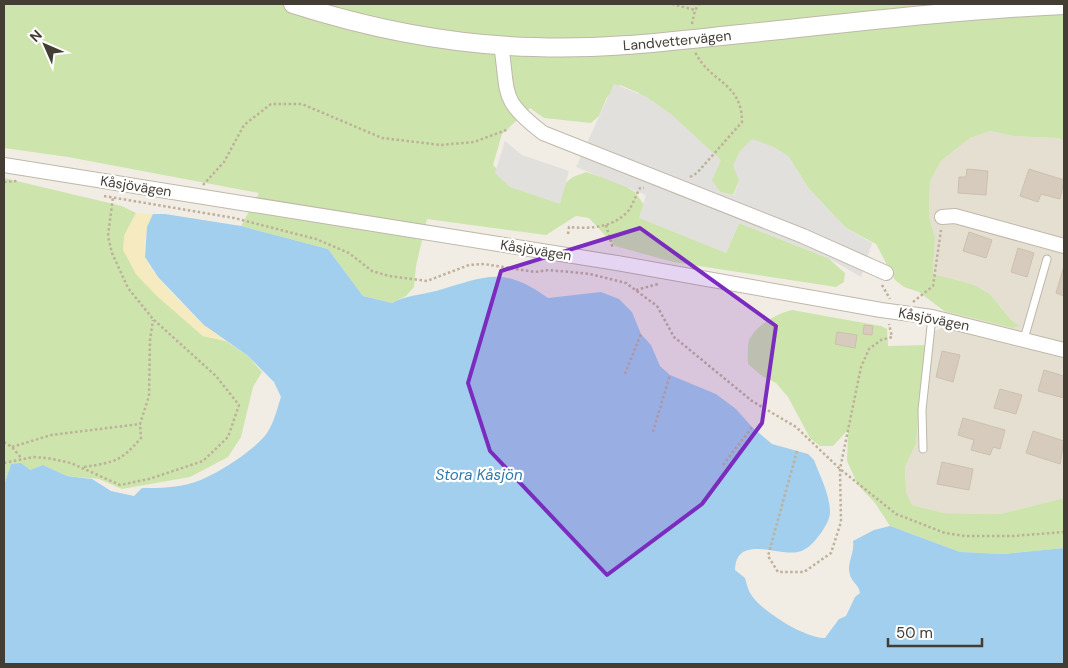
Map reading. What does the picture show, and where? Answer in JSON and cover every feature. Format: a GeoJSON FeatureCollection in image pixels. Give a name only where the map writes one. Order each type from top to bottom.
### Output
{"type":"FeatureCollection","features":[{"type":"Feature","properties":{"kind":"street","name":"Landvettervägen"},"geometry":{"type":"LineString","coordinates":[[293,4],[384,29],[429,38],[501,45],[598,47],[919,16],[1064,5]]}},
{"type":"Feature","properties":{"kind":"street"},"geometry":{"type":"LineString","coordinates":[[501,45],[509,101],[522,117],[543,133],[802,236],[886,273]]}},
{"type":"Feature","properties":{"kind":"street","name":"Kåsjövägen"},"geometry":{"type":"LineString","coordinates":[[4,165],[617,263],[932,317],[1064,350]]}},
{"type":"Feature","properties":{"kind":"street"},"geometry":{"type":"LineString","coordinates":[[942,217],[955,216],[1064,246]]}},
{"type":"Feature","properties":{"kind":"lane"},"geometry":{"type":"LineString","coordinates":[[1024,339],[1047,259]]}},
{"type":"Feature","properties":{"kind":"lane"},"geometry":{"type":"LineString","coordinates":[[923,449],[922,410],[932,317]]}},
{"type":"Feature","properties":{"kind":"path"},"geometry":{"type":"LineString","coordinates":[[672,4],[695,10]]}},
{"type":"Feature","properties":{"kind":"path"},"geometry":{"type":"LineString","coordinates":[[692,26],[695,10],[700,4]]}},
{"type":"Feature","properties":{"kind":"path"},"geometry":{"type":"LineString","coordinates":[[673,186],[697,173],[742,122],[742,108],[731,88],[706,69],[695,52]]}},
{"type":"Feature","properties":{"kind":"path"},"geometry":{"type":"LineString","coordinates":[[194,195],[224,162],[244,125],[271,104],[302,104],[382,138],[441,145],[474,142],[510,129]]}},
{"type":"Feature","properties":{"kind":"path"},"geometry":{"type":"LineString","coordinates":[[4,182],[20,181]]}},
{"type":"Feature","properties":{"kind":"path"},"geometry":{"type":"LineString","coordinates":[[568,234],[568,227],[591,229],[606,225],[628,210],[640,188],[649,187]]}},
{"type":"Feature","properties":{"kind":"path"},"geometry":{"type":"LineString","coordinates":[[96,194],[234,218],[316,239],[349,254],[372,271],[389,276],[427,281],[469,265],[484,264],[535,272],[549,270],[590,274],[626,283],[657,306],[674,337],[752,401],[796,427],[840,469],[896,514],[945,533],[965,536],[1013,536],[1064,532]]}},
{"type":"Feature","properties":{"kind":"path"},"geometry":{"type":"LineString","coordinates":[[4,464],[33,457],[47,458],[82,468],[120,485],[149,478],[203,460],[228,437],[239,405],[216,376],[153,319],[128,288],[110,247],[108,236],[113,197]]}},
{"type":"Feature","properties":{"kind":"path"},"geometry":{"type":"LineString","coordinates":[[910,303],[933,286],[942,217]]}},
{"type":"Feature","properties":{"kind":"path"},"geometry":{"type":"LineString","coordinates":[[606,225],[617,263]]}},
{"type":"Feature","properties":{"kind":"path"},"geometry":{"type":"LineString","coordinates":[[797,451],[768,556],[778,572],[804,572],[831,553],[841,522],[840,469],[861,367],[869,349],[881,340],[892,337],[889,321],[892,311],[889,295],[882,288],[881,280],[886,273]]}},
{"type":"Feature","properties":{"kind":"path"},"geometry":{"type":"LineString","coordinates":[[82,468],[107,464],[124,456],[141,438],[140,424],[149,396],[150,340],[153,319]]}},
{"type":"Feature","properties":{"kind":"path"},"geometry":{"type":"LineString","coordinates":[[625,374],[641,334]]}},
{"type":"Feature","properties":{"kind":"path"},"geometry":{"type":"LineString","coordinates":[[653,432],[670,375]]}},
{"type":"Feature","properties":{"kind":"path"},"geometry":{"type":"LineString","coordinates":[[12,447],[51,435],[140,424]]}},
{"type":"Feature","properties":{"kind":"path"},"geometry":{"type":"LineString","coordinates":[[723,464],[752,427]]}},
{"type":"Feature","properties":{"kind":"path"},"geometry":{"type":"LineString","coordinates":[[4,442],[12,447],[22,459]]}},
{"type":"Feature","properties":{"kind":"highlighted area"},"geometry":{"type":"Polygon","coordinates":[[[640,228],[776,326],[762,423],[702,504],[607,575],[490,451],[468,383],[501,271],[640,228]]]}},
{"type":"Feature","properties":{"kind":"shaded area"},"geometry":{"type":"Polygon","coordinates":[[[614,84],[647,97],[671,114],[721,160],[712,180],[720,192],[734,195],[739,181],[733,165],[740,151],[752,139],[774,147],[788,156],[809,189],[846,228],[872,243],[861,277],[828,258],[739,223],[726,253],[639,218],[646,195],[576,167],[614,84]]]}},
{"type":"Feature","properties":{"kind":"shaded area"},"geometry":{"type":"Polygon","coordinates":[[[991,131],[1013,136],[1058,138],[1064,141],[1064,498],[1000,514],[944,513],[912,505],[906,492],[905,467],[916,444],[925,345],[935,331],[941,328],[944,311],[1012,328],[1001,307],[983,289],[933,274],[935,237],[929,217],[930,181],[941,161],[970,138],[991,131]]]}},
{"type":"Feature","properties":{"kind":"shaded area"},"geometry":{"type":"Polygon","coordinates":[[[505,141],[522,155],[569,171],[560,204],[510,187],[495,173],[505,141]]]}},
{"type":"Feature","properties":{"kind":"green space"},"geometry":{"type":"Polygon","coordinates":[[[4,4],[1064,4],[1064,141],[1058,138],[1013,136],[991,131],[970,138],[941,161],[930,181],[929,217],[935,237],[933,274],[971,284],[988,293],[1009,318],[1019,326],[1012,328],[944,311],[919,292],[904,287],[895,280],[876,244],[846,228],[809,189],[788,156],[739,181],[733,195],[720,192],[644,103],[639,93],[620,85],[607,97],[599,116],[591,123],[544,118],[530,108],[502,134],[493,165],[511,183],[555,191],[573,177],[586,172],[620,183],[635,192],[647,209],[726,253],[739,223],[828,258],[845,273],[844,282],[836,287],[673,262],[615,246],[589,218],[576,216],[546,235],[427,219],[416,266],[414,287],[406,296],[392,303],[363,296],[328,249],[241,226],[259,193],[68,157],[4,148],[4,4]]]}},
{"type":"Feature","properties":{"kind":"green space"},"geometry":{"type":"Polygon","coordinates":[[[4,178],[122,206],[136,213],[124,236],[136,274],[157,296],[203,336],[226,341],[247,355],[262,372],[253,387],[241,437],[228,457],[190,477],[122,489],[99,479],[67,476],[43,465],[30,470],[11,464],[4,485],[4,178]]]}},
{"type":"Feature","properties":{"kind":"green space"},"geometry":{"type":"Polygon","coordinates":[[[792,310],[881,326],[887,329],[888,346],[925,345],[916,444],[905,467],[906,492],[912,505],[944,513],[1000,514],[1064,498],[1064,548],[1003,554],[960,552],[890,526],[875,503],[858,485],[847,461],[848,430],[833,446],[820,446],[810,438],[788,397],[776,383],[762,376],[748,364],[748,342],[752,334],[768,320],[792,310]]]}},
{"type":"Feature","properties":{"kind":"sand"},"geometry":{"type":"Polygon","coordinates":[[[136,213],[153,214],[146,234],[145,255],[157,276],[180,301],[226,341],[203,336],[157,296],[136,274],[123,250],[124,236],[136,213]]]}},
{"type":"Feature","properties":{"kind":"water","name":"Stora Kåsjön"},"geometry":{"type":"Polygon","coordinates":[[[153,214],[165,214],[241,226],[328,249],[363,296],[392,303],[481,278],[494,277],[518,281],[548,298],[601,292],[619,299],[632,312],[641,334],[651,345],[660,366],[670,375],[716,394],[736,409],[752,427],[772,444],[808,454],[814,460],[827,492],[830,506],[829,517],[823,531],[814,542],[802,551],[750,550],[742,553],[737,559],[735,570],[745,578],[752,596],[765,609],[796,629],[807,634],[825,638],[839,619],[846,616],[855,597],[860,593],[849,571],[853,541],[874,530],[890,526],[960,552],[1003,554],[1064,548],[1064,664],[4,664],[4,485],[11,464],[21,463],[30,470],[43,465],[67,476],[92,479],[111,491],[134,496],[142,488],[189,484],[223,468],[261,440],[267,433],[275,416],[281,397],[274,382],[247,355],[204,325],[158,277],[145,257],[147,227],[153,214]]]}},
{"type":"Feature","properties":{"kind":"building"},"geometry":{"type":"Polygon","coordinates":[[[967,169],[988,171],[986,195],[958,193],[959,177],[966,177],[967,169]]]}},
{"type":"Feature","properties":{"kind":"building"},"geometry":{"type":"Polygon","coordinates":[[[1029,169],[1064,180],[1060,199],[1041,194],[1038,202],[1020,196],[1029,169]]]}},
{"type":"Feature","properties":{"kind":"building"},"geometry":{"type":"Polygon","coordinates":[[[969,232],[992,240],[986,258],[963,251],[969,232]]]}},
{"type":"Feature","properties":{"kind":"building"},"geometry":{"type":"Polygon","coordinates":[[[1018,248],[1034,253],[1027,277],[1011,272],[1018,248]]]}},
{"type":"Feature","properties":{"kind":"building"},"geometry":{"type":"Polygon","coordinates":[[[1064,266],[1064,296],[1056,293],[1064,266]]]}},
{"type":"Feature","properties":{"kind":"building"},"geometry":{"type":"Polygon","coordinates":[[[864,325],[873,326],[872,335],[863,334],[864,325]]]}},
{"type":"Feature","properties":{"kind":"building"},"geometry":{"type":"Polygon","coordinates":[[[837,332],[857,335],[855,348],[835,344],[837,332]]]}},
{"type":"Feature","properties":{"kind":"building"},"geometry":{"type":"Polygon","coordinates":[[[942,351],[960,355],[953,382],[936,377],[942,351]]]}},
{"type":"Feature","properties":{"kind":"building"},"geometry":{"type":"Polygon","coordinates":[[[1044,370],[1064,376],[1064,398],[1038,391],[1044,370]]]}},
{"type":"Feature","properties":{"kind":"building"},"geometry":{"type":"Polygon","coordinates":[[[1000,389],[1022,395],[1016,414],[994,408],[1000,389]]]}},
{"type":"Feature","properties":{"kind":"building"},"geometry":{"type":"Polygon","coordinates":[[[963,418],[1005,430],[1000,449],[993,447],[990,455],[971,450],[974,440],[958,435],[963,418]]]}},
{"type":"Feature","properties":{"kind":"building"},"geometry":{"type":"Polygon","coordinates":[[[1033,431],[1064,441],[1060,464],[1026,453],[1033,431]]]}},
{"type":"Feature","properties":{"kind":"building"},"geometry":{"type":"Polygon","coordinates":[[[942,462],[973,469],[969,490],[937,484],[942,462]]]}}]}
